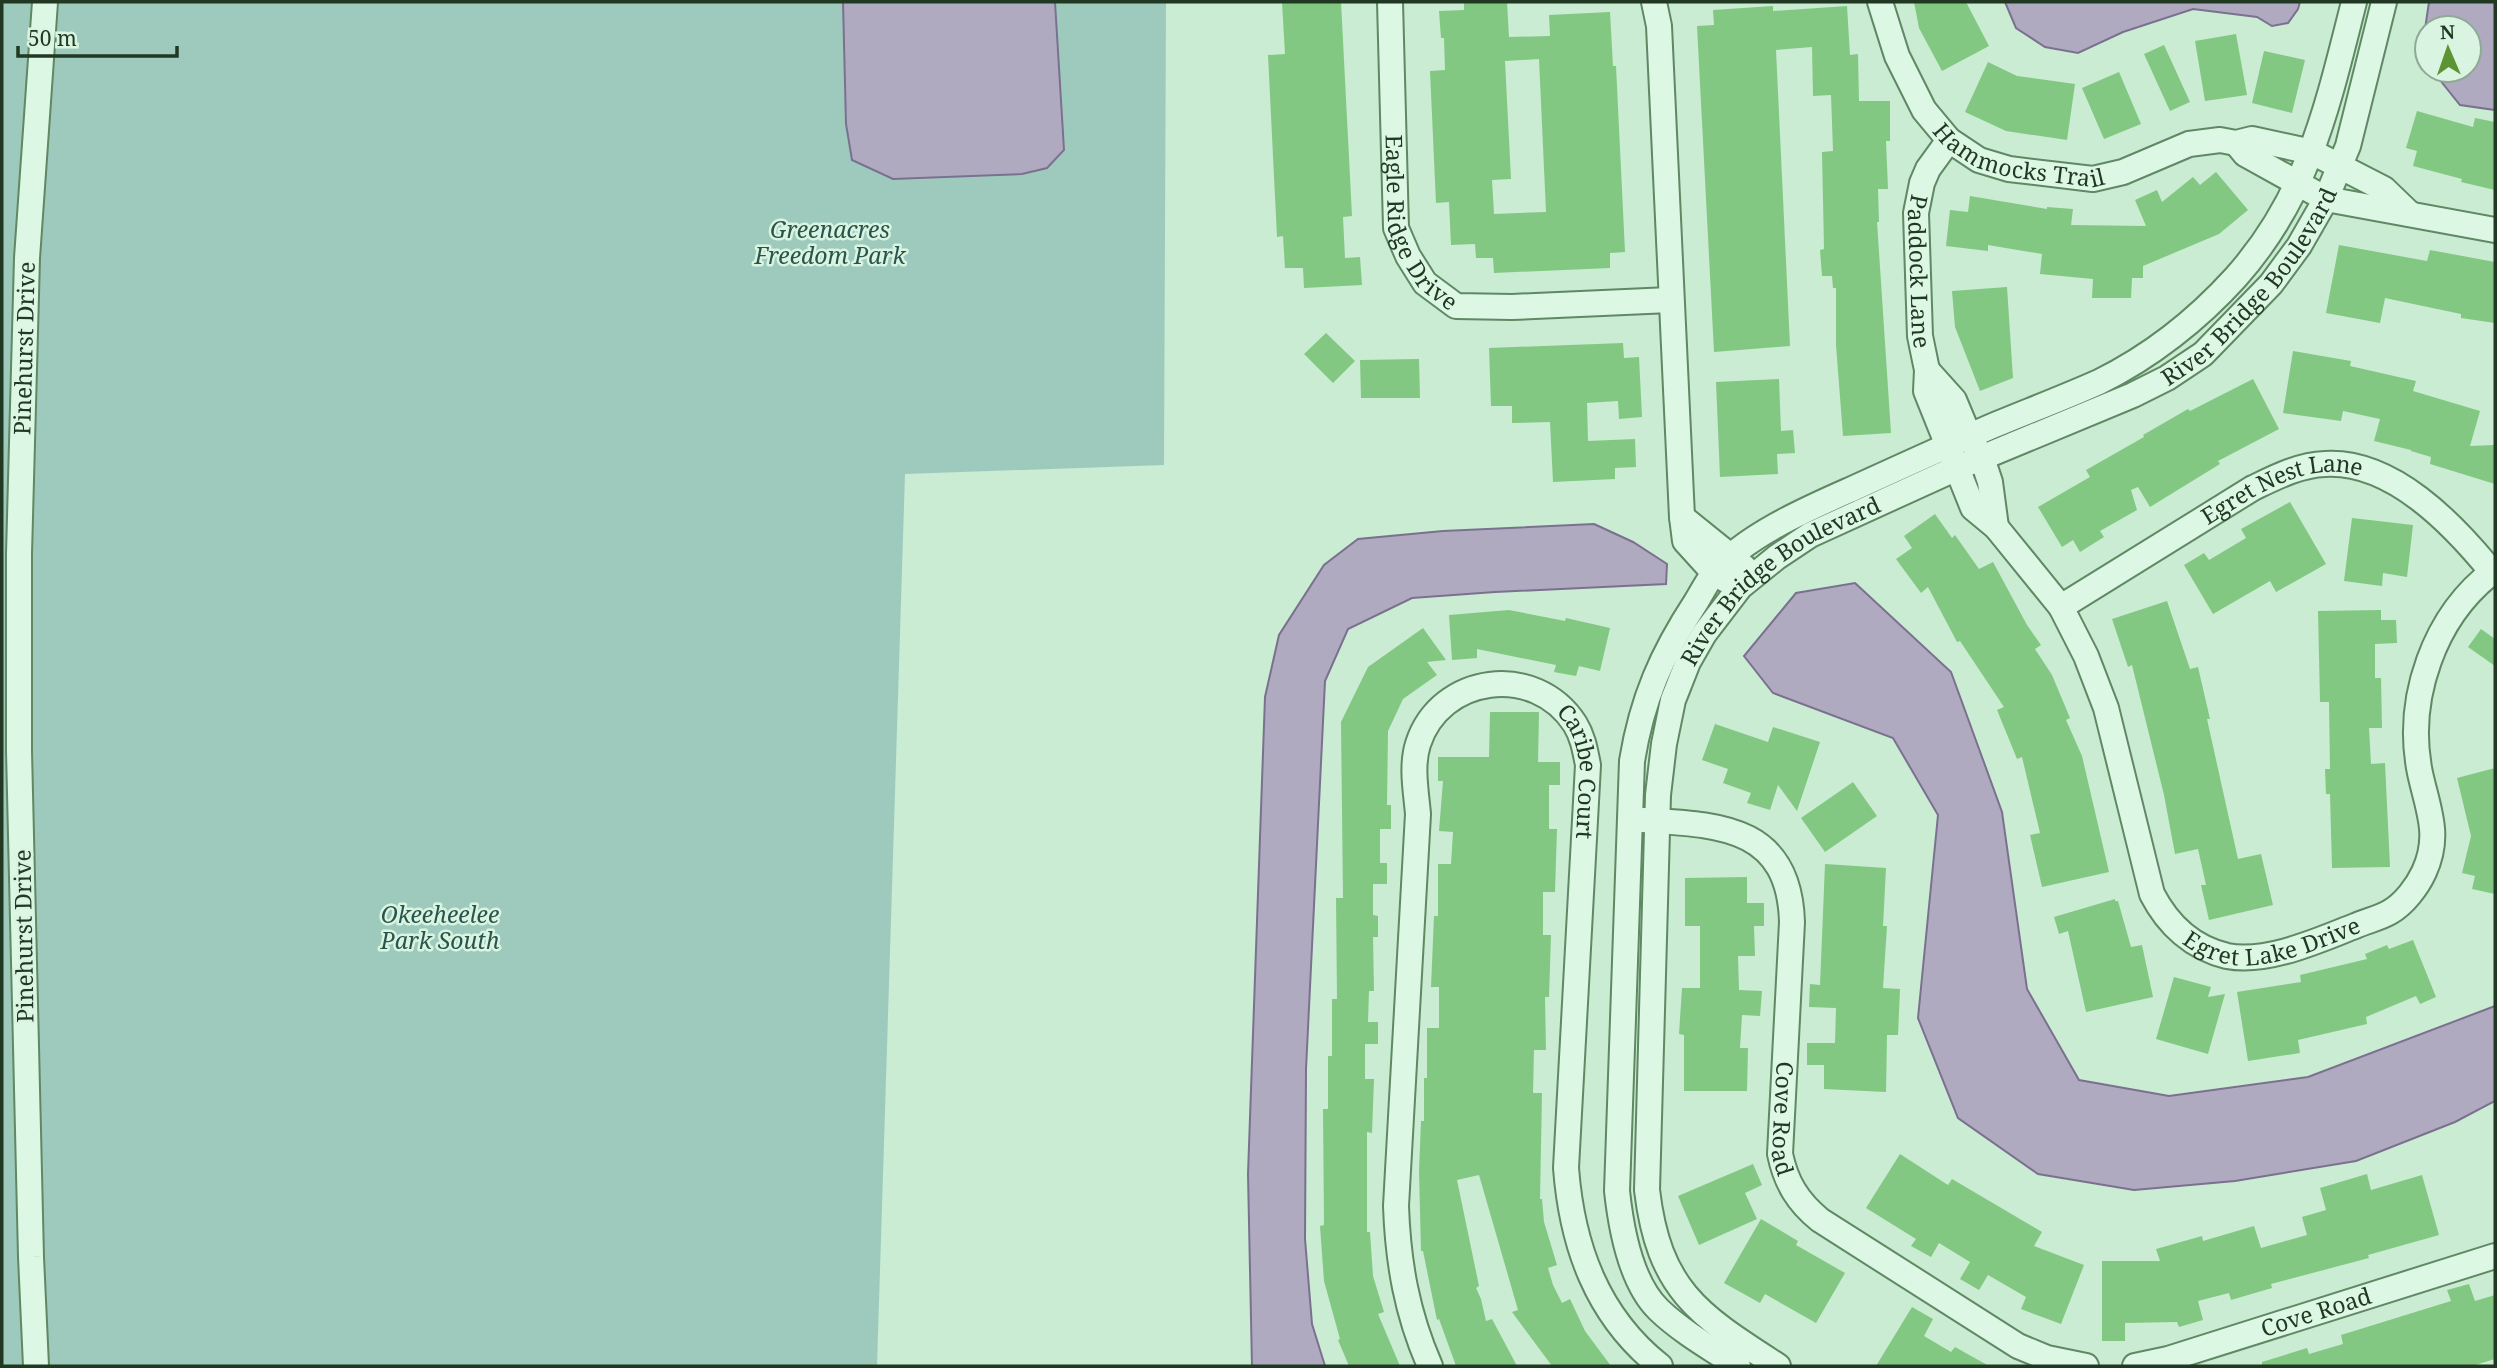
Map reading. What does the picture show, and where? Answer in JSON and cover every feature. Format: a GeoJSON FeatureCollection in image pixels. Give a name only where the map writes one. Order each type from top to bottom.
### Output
{"type":"FeatureCollection","features":[{"type":"Feature","properties":{"kind":"street","name":"Pinehurst Drive"},"geometry":{"type":"LineString","coordinates":[[36,1366],[19,751],[19,554],[13,344],[27,258],[45,2]]}},
{"type":"Feature","properties":{"kind":"street","name":"Eagle Ridge Drive"},"geometry":{"type":"LineString","coordinates":[[1390,2],[1396,228],[1408,256],[1425,283],[1456,306],[1512,307],[1670,300]]}},
{"type":"Feature","properties":{"kind":"street"},"geometry":{"type":"LineString","coordinates":[[1654,2],[1659,26],[1682,517],[1723,565],[1747,581]]}},
{"type":"Feature","properties":{"kind":"street","name":"Hammocks Trail"},"geometry":{"type":"LineString","coordinates":[[1880,2],[1897,56],[1909,84],[1929,118],[1949,140],[1966,153],[1993,165],[2092,179],[2123,172],[2189,144],[2205,141],[2235,143],[2252,139],[2312,152]]}},
{"type":"Feature","properties":{"kind":"street","name":"River Bridge Boulevard"},"geometry":{"type":"LineString","coordinates":[[1738,1366],[1658,1309],[1640,1282],[1620,1222],[1617,1191],[1632,761],[1637,730],[1651,685],[1677,631],[1723,565],[1740,549],[1802,512],[1958,441],[2099,382],[2159,346],[2200,314],[2258,249],[2298,182],[2325,114],[2354,2]]}},
{"type":"Feature","properties":{"kind":"street","name":"River Bridge Boulevard"},"geometry":{"type":"LineString","coordinates":[[1779,1366],[1721,1329],[1682,1291],[1662,1256],[1650,1217],[1647,1190],[1657,821],[1664,744],[1673,701],[1688,662],[1704,634],[1747,581],[1810,535],[1957,468],[2133,395],[2167,378],[2203,354],[2271,284],[2299,246],[2326,198],[2348,146],[2384,2]]}},
{"type":"Feature","properties":{"kind":"street","name":"Paddock Lane"},"geometry":{"type":"LineString","coordinates":[[1949,140],[1928,169],[1920,190],[1916,213],[1920,336],[1927,370],[1954,400],[1958,441]]}},
{"type":"Feature","properties":{"kind":"street"},"geometry":{"type":"LineString","coordinates":[[2235,143],[2245,154],[2326,198],[2495,230]]}},
{"type":"Feature","properties":{"kind":"street"},"geometry":{"type":"LineString","coordinates":[[2312,152],[2384,189],[2410,214]]}},
{"type":"Feature","properties":{"kind":"street"},"geometry":{"type":"LineString","coordinates":[[1958,441],[1982,458],[1990,482],[1996,527]]}},
{"type":"Feature","properties":{"kind":"street","name":"Egret Lake Drive"},"geometry":{"type":"LineString","coordinates":[[1958,441],[1957,468],[1973,508],[1996,527],[2061,607],[2086,656],[2106,708],[2152,894],[2170,922],[2196,944],[2228,956],[2245,958],[2299,948],[2390,912],[2414,889],[2429,860],[2433,835],[2416,741],[2420,693],[2428,662],[2450,618],[2469,593],[2494,571]]}},
{"type":"Feature","properties":{"kind":"street","name":"Egret Nest Lane"},"geometry":{"type":"LineString","coordinates":[[2061,607],[2253,488],[2280,475],[2324,464],[2358,468],[2407,490],[2451,524],[2494,571]]}},
{"type":"Feature","properties":{"kind":"street","name":"Caribe Court"},"geometry":{"type":"LineString","coordinates":[[1430,1366],[1406,1299],[1398,1253],[1396,1206],[1418,814],[1415,761],[1423,732],[1441,707],[1467,690],[1497,683],[1528,687],[1549,698],[1566,713],[1582,740],[1588,765],[1566,1168],[1569,1204],[1582,1256],[1606,1305],[1627,1334],[1660,1366]]}},
{"type":"Feature","properties":{"kind":"street","name":"Cove Road"},"geometry":{"type":"LineString","coordinates":[[1629,819],[1714,826],[1737,832],[1764,849],[1783,875],[1792,922],[1780,1154],[1789,1185],[1798,1198],[1821,1220],[2018,1346],[2047,1358],[2086,1366]]}},
{"type":"Feature","properties":{"kind":"street","name":"Cove Road"},"geometry":{"type":"LineString","coordinates":[[2136,1366],[2168,1359],[2495,1256]]}},
{"type":"Feature","properties":{"kind":"green space","name":"Okeeheelee Park South"},"geometry":{"type":"Polygon","coordinates":[[[2,2],[1166,2],[1164,465],[905,474],[877,1366],[2,1366],[2,2]]]}},
{"type":"Feature","properties":{"kind":"shaded area"},"geometry":{"type":"Polygon","coordinates":[[[843,2],[1055,2],[1064,150],[1047,168],[1022,174],[893,179],[852,160],[846,124],[843,2]]]}},
{"type":"Feature","properties":{"kind":"shaded area"},"geometry":{"type":"Polygon","coordinates":[[[2005,2],[2300,2],[2288,23],[2272,26],[2257,17],[2193,9],[2123,32],[2078,53],[2045,47],[2016,28],[2005,2]]]}},
{"type":"Feature","properties":{"kind":"shaded area"},"geometry":{"type":"Polygon","coordinates":[[[2429,2],[2495,2],[2495,110],[2460,105],[2443,84],[2483,84],[2483,14],[2427,14],[2429,2]]]}},
{"type":"Feature","properties":{"kind":"shaded area"},"geometry":{"type":"Polygon","coordinates":[[[1594,524],[1633,542],[1667,564],[1666,584],[1412,598],[1348,629],[1325,681],[1306,1069],[1305,1239],[1312,1324],[1325,1366],[1252,1366],[1248,1174],[1265,697],[1279,635],[1324,565],[1358,539],[1443,531],[1594,524]]]}},
{"type":"Feature","properties":{"kind":"shaded area"},"geometry":{"type":"Polygon","coordinates":[[[1855,583],[1951,672],[2002,812],[2027,989],[2079,1080],[2169,1096],[2308,1077],[2495,1006],[2495,1101],[2455,1122],[2356,1161],[2235,1181],[2134,1190],[2038,1174],[1958,1118],[1918,1018],[1938,815],[1893,738],[1773,693],[1744,656],[1796,593],[1855,583]]]}},
{"type":"Feature","properties":{"kind":"building"},"geometry":{"type":"Polygon","coordinates":[[[1282,2],[1341,2],[1352,216],[1343,217],[1345,258],[1360,257],[1362,285],[1304,288],[1303,268],[1285,268],[1283,236],[1277,237],[1268,55],[1285,54],[1282,2]]]}},
{"type":"Feature","properties":{"kind":"building"},"geometry":{"type":"Polygon","coordinates":[[[1464,2],[1507,2],[1509,37],[1550,36],[1549,15],[1610,12],[1613,66],[1616,66],[1625,252],[1610,253],[1610,268],[1494,273],[1493,258],[1476,258],[1475,244],[1451,245],[1449,202],[1436,203],[1430,71],[1445,70],[1444,38],[1441,38],[1439,11],[1464,10],[1464,2]],[[1539,59],[1505,61],[1511,179],[1492,180],[1494,214],[1546,212],[1539,59]]]}},
{"type":"Feature","properties":{"kind":"building"},"geometry":{"type":"Polygon","coordinates":[[[1914,2],[1966,2],[1989,46],[1942,71],[1919,28],[1914,2]]]}},
{"type":"Feature","properties":{"kind":"building"},"geometry":{"type":"Polygon","coordinates":[[[1773,6],[1773,11],[1847,6],[1850,55],[1858,54],[1859,101],[1890,101],[1890,141],[1886,141],[1888,189],[1878,189],[1877,222],[1891,433],[1843,436],[1836,345],[1836,288],[1833,288],[1832,276],[1822,276],[1820,250],[1824,249],[1822,152],[1833,151],[1831,95],[1813,96],[1812,47],[1776,50],[1790,346],[1714,352],[1697,26],[1714,25],[1713,10],[1773,6]]]}},
{"type":"Feature","properties":{"kind":"building"},"geometry":{"type":"Polygon","coordinates":[[[2236,34],[2247,95],[2205,101],[2195,41],[2236,34]]]}},
{"type":"Feature","properties":{"kind":"building"},"geometry":{"type":"Polygon","coordinates":[[[2164,45],[2190,102],[2170,111],[2144,54],[2164,45]]]}},
{"type":"Feature","properties":{"kind":"building"},"geometry":{"type":"Polygon","coordinates":[[[2264,51],[2305,60],[2292,113],[2252,103],[2264,51]]]}},
{"type":"Feature","properties":{"kind":"building"},"geometry":{"type":"Polygon","coordinates":[[[1988,62],[2017,76],[2075,84],[2067,140],[2006,131],[1965,112],[1988,62]]]}},
{"type":"Feature","properties":{"kind":"building"},"geometry":{"type":"Polygon","coordinates":[[[2119,72],[2141,124],[2104,139],[2082,88],[2119,72]]]}},
{"type":"Feature","properties":{"kind":"building"},"geometry":{"type":"Polygon","coordinates":[[[2417,111],[2473,127],[2475,118],[2495,122],[2495,190],[2413,166],[2417,151],[2406,148],[2417,111]]]}},
{"type":"Feature","properties":{"kind":"building"},"geometry":{"type":"Polygon","coordinates":[[[2216,172],[2248,210],[2219,234],[2143,266],[2143,278],[2132,278],[2131,298],[2092,298],[2093,279],[2040,274],[2042,254],[1988,245],[1988,251],[1946,246],[1950,210],[1968,212],[1970,196],[2047,209],[2073,209],[2071,225],[2146,226],[2135,200],[2157,190],[2162,202],[2193,177],[2200,185],[2216,172]]]}},
{"type":"Feature","properties":{"kind":"building"},"geometry":{"type":"Polygon","coordinates":[[[2339,245],[2427,261],[2430,250],[2495,262],[2495,323],[2461,318],[2461,314],[2385,298],[2380,323],[2326,313],[2339,245]]]}},
{"type":"Feature","properties":{"kind":"building"},"geometry":{"type":"Polygon","coordinates":[[[2007,287],[2013,378],[1980,391],[1955,327],[1952,291],[2007,287]]]}},
{"type":"Feature","properties":{"kind":"building"},"geometry":{"type":"Polygon","coordinates":[[[1326,333],[1355,361],[1333,383],[1304,354],[1326,333]]]}},
{"type":"Feature","properties":{"kind":"building"},"geometry":{"type":"Polygon","coordinates":[[[1623,343],[1624,358],[1639,357],[1642,417],[1619,419],[1618,401],[1587,403],[1588,441],[1635,439],[1636,467],[1615,468],[1615,479],[1553,482],[1550,422],[1512,423],[1512,406],[1491,406],[1489,348],[1623,343]]]}},
{"type":"Feature","properties":{"kind":"building"},"geometry":{"type":"Polygon","coordinates":[[[2293,351],[2351,361],[2350,366],[2416,381],[2413,391],[2480,411],[2470,446],[2495,445],[2495,484],[2430,464],[2431,457],[2374,441],[2380,419],[2343,411],[2341,421],[2283,413],[2293,351]]]}},
{"type":"Feature","properties":{"kind":"building"},"geometry":{"type":"Polygon","coordinates":[[[1419,359],[1420,398],[1361,398],[1360,360],[1419,359]]]}},
{"type":"Feature","properties":{"kind":"building"},"geometry":{"type":"Polygon","coordinates":[[[1779,379],[1781,431],[1793,430],[1795,453],[1777,454],[1778,474],[1720,477],[1716,382],[1779,379]]]}},
{"type":"Feature","properties":{"kind":"building"},"geometry":{"type":"Polygon","coordinates":[[[2253,379],[2279,429],[2218,461],[2220,464],[2150,507],[2138,487],[2131,490],[2137,510],[2100,531],[2104,537],[2080,552],[2073,540],[2062,547],[2038,507],[2090,477],[2086,470],[2144,437],[2143,435],[2188,409],[2190,411],[2253,379]]]}},
{"type":"Feature","properties":{"kind":"building"},"geometry":{"type":"Polygon","coordinates":[[[2290,502],[2326,564],[2276,592],[2270,581],[2213,614],[2184,565],[2204,553],[2209,560],[2246,538],[2241,529],[2290,502]]]}},
{"type":"Feature","properties":{"kind":"building"},"geometry":{"type":"Polygon","coordinates":[[[1935,514],[1952,538],[1955,535],[1979,569],[1993,562],[2027,625],[2041,645],[2035,649],[2052,675],[2070,718],[2066,720],[2082,756],[2109,872],[2042,887],[2030,835],[2040,833],[2022,757],[2017,759],[1997,710],[2004,707],[1960,641],[1957,642],[1928,587],[1921,593],[1896,559],[1912,548],[1904,536],[1935,514]]]}},
{"type":"Feature","properties":{"kind":"building"},"geometry":{"type":"Polygon","coordinates":[[[2352,518],[2413,525],[2407,577],[2383,573],[2382,586],[2344,581],[2352,518]]]}},
{"type":"Feature","properties":{"kind":"building"},"geometry":{"type":"Polygon","coordinates":[[[2167,601],[2190,669],[2198,667],[2238,859],[2261,854],[2273,905],[2209,920],[2201,885],[2206,885],[2198,849],[2175,854],[2164,795],[2132,665],[2128,667],[2112,619],[2167,601]]]}},
{"type":"Feature","properties":{"kind":"building"},"geometry":{"type":"Polygon","coordinates":[[[1509,610],[1565,621],[1566,618],[1610,628],[1600,671],[1579,666],[1576,676],[1554,672],[1556,665],[1477,649],[1477,658],[1452,660],[1449,615],[1509,610]]]}},
{"type":"Feature","properties":{"kind":"building"},"geometry":{"type":"Polygon","coordinates":[[[2381,610],[2381,620],[2396,620],[2397,643],[2375,644],[2375,678],[2381,678],[2382,728],[2369,728],[2371,764],[2385,763],[2390,867],[2332,868],[2330,794],[2326,794],[2325,769],[2330,769],[2329,702],[2320,702],[2318,611],[2381,610]]]}},
{"type":"Feature","properties":{"kind":"building"},"geometry":{"type":"Polygon","coordinates":[[[1423,628],[1446,660],[1427,662],[1437,675],[1403,699],[1388,731],[1387,805],[1391,805],[1391,829],[1380,829],[1380,863],[1387,863],[1387,884],[1373,884],[1373,915],[1378,916],[1378,937],[1373,937],[1374,991],[1369,991],[1368,1022],[1378,1022],[1378,1044],[1365,1044],[1365,1079],[1374,1079],[1372,1133],[1367,1132],[1367,1232],[1370,1232],[1373,1276],[1384,1312],[1378,1314],[1400,1366],[1349,1366],[1338,1340],[1340,1339],[1324,1281],[1320,1226],[1324,1225],[1323,1109],[1328,1109],[1332,999],[1337,999],[1336,898],[1343,898],[1341,722],[1368,667],[1423,628]]]}},
{"type":"Feature","properties":{"kind":"building"},"geometry":{"type":"Polygon","coordinates":[[[2481,629],[2495,639],[2495,666],[2468,647],[2481,629]]]}},
{"type":"Feature","properties":{"kind":"building"},"geometry":{"type":"Polygon","coordinates":[[[1490,712],[1539,712],[1538,762],[1560,762],[1560,785],[1549,785],[1549,829],[1557,829],[1555,892],[1543,892],[1543,935],[1551,935],[1549,997],[1545,997],[1546,1050],[1534,1050],[1533,1093],[1542,1093],[1540,1199],[1557,1265],[1548,1268],[1553,1285],[1562,1303],[1570,1299],[1585,1331],[1611,1366],[1552,1366],[1512,1312],[1518,1310],[1479,1175],[1457,1180],[1479,1286],[1476,1288],[1486,1321],[1492,1319],[1517,1366],[1456,1366],[1439,1319],[1437,1320],[1421,1251],[1419,1171],[1421,1121],[1424,1121],[1424,1078],[1427,1078],[1427,1028],[1439,1028],[1439,987],[1431,987],[1434,916],[1438,916],[1438,864],[1451,864],[1453,832],[1439,831],[1443,781],[1438,781],[1438,757],[1489,757],[1490,712]]]}},
{"type":"Feature","properties":{"kind":"building"},"geometry":{"type":"Polygon","coordinates":[[[1715,724],[1768,742],[1773,727],[1820,742],[1797,811],[1778,785],[1770,810],[1747,803],[1751,793],[1723,783],[1728,769],[1702,760],[1715,724]]]}},
{"type":"Feature","properties":{"kind":"building"},"geometry":{"type":"Polygon","coordinates":[[[2495,768],[2495,894],[2472,889],[2475,876],[2462,873],[2471,836],[2457,778],[2495,768]]]}},
{"type":"Feature","properties":{"kind":"building"},"geometry":{"type":"Polygon","coordinates":[[[1853,782],[1877,816],[1825,852],[1801,818],[1853,782]]]}},
{"type":"Feature","properties":{"kind":"building"},"geometry":{"type":"Polygon","coordinates":[[[1825,864],[1886,868],[1883,926],[1887,926],[1883,988],[1900,989],[1898,1035],[1887,1035],[1886,1092],[1824,1089],[1824,1065],[1807,1065],[1807,1043],[1835,1043],[1836,1008],[1809,1007],[1810,984],[1820,985],[1825,864]]]}},
{"type":"Feature","properties":{"kind":"building"},"geometry":{"type":"Polygon","coordinates":[[[1747,877],[1747,903],[1764,903],[1764,926],[1754,926],[1755,956],[1738,956],[1739,990],[1762,991],[1760,1016],[1742,1015],[1740,1048],[1748,1048],[1747,1091],[1684,1091],[1684,1035],[1679,1034],[1682,988],[1700,988],[1700,926],[1685,926],[1685,878],[1747,877]]]}},
{"type":"Feature","properties":{"kind":"building"},"geometry":{"type":"Polygon","coordinates":[[[2115,899],[2118,901],[2131,947],[2142,945],[2153,997],[2086,1012],[2068,931],[2059,934],[2054,917],[2115,899]]]}},
{"type":"Feature","properties":{"kind":"building"},"geometry":{"type":"Polygon","coordinates":[[[2413,940],[2436,997],[2420,1004],[2416,996],[2366,1017],[2367,1024],[2298,1040],[2300,1053],[2248,1061],[2237,992],[2301,982],[2300,975],[2367,959],[2365,954],[2387,945],[2389,949],[2413,940]]]}},
{"type":"Feature","properties":{"kind":"building"},"geometry":{"type":"Polygon","coordinates":[[[2174,977],[2211,987],[2208,997],[2225,994],[2208,1054],[2156,1039],[2174,977]]]}},
{"type":"Feature","properties":{"kind":"building"},"geometry":{"type":"Polygon","coordinates":[[[1900,1154],[1948,1185],[1952,1179],[2042,1232],[2034,1246],[2084,1265],[2061,1324],[2021,1309],[2026,1297],[1988,1275],[1979,1290],[1960,1279],[1970,1262],[1939,1243],[1931,1257],[1911,1246],[1916,1239],[1866,1208],[1900,1154]]]}},
{"type":"Feature","properties":{"kind":"building"},"geometry":{"type":"Polygon","coordinates":[[[1753,1164],[1762,1185],[1745,1193],[1757,1219],[1699,1245],[1678,1196],[1753,1164]]]}},
{"type":"Feature","properties":{"kind":"building"},"geometry":{"type":"Polygon","coordinates":[[[2367,1174],[2371,1190],[2422,1175],[2439,1235],[2368,1255],[2369,1258],[2271,1284],[2272,1288],[2231,1300],[2229,1293],[2198,1301],[2203,1320],[2179,1327],[2177,1322],[2125,1323],[2125,1341],[2102,1341],[2102,1261],[2160,1261],[2156,1249],[2202,1236],[2203,1241],[2254,1226],[2261,1248],[2307,1235],[2302,1217],[2326,1210],[2320,1188],[2367,1174]]]}},
{"type":"Feature","properties":{"kind":"building"},"geometry":{"type":"Polygon","coordinates":[[[1761,1219],[1798,1241],[1796,1245],[1845,1273],[1816,1323],[1765,1294],[1760,1303],[1724,1283],[1761,1219]]]}},
{"type":"Feature","properties":{"kind":"building"},"geometry":{"type":"Polygon","coordinates":[[[2469,1284],[2475,1301],[2495,1295],[2495,1359],[2472,1366],[2262,1366],[2262,1362],[2307,1348],[2309,1354],[2343,1344],[2341,1335],[2451,1301],[2447,1290],[2469,1284]]]}},
{"type":"Feature","properties":{"kind":"building"},"geometry":{"type":"Polygon","coordinates":[[[1912,1307],[1933,1319],[1924,1336],[1951,1352],[1955,1347],[1989,1366],[1876,1366],[1912,1307]]]}},
{"type":"Feature","properties":{"kind":"park label","name":"Greenacres Freedom Park"},"geometry":{"type":"Point","coordinates":[830,243]}}]}
